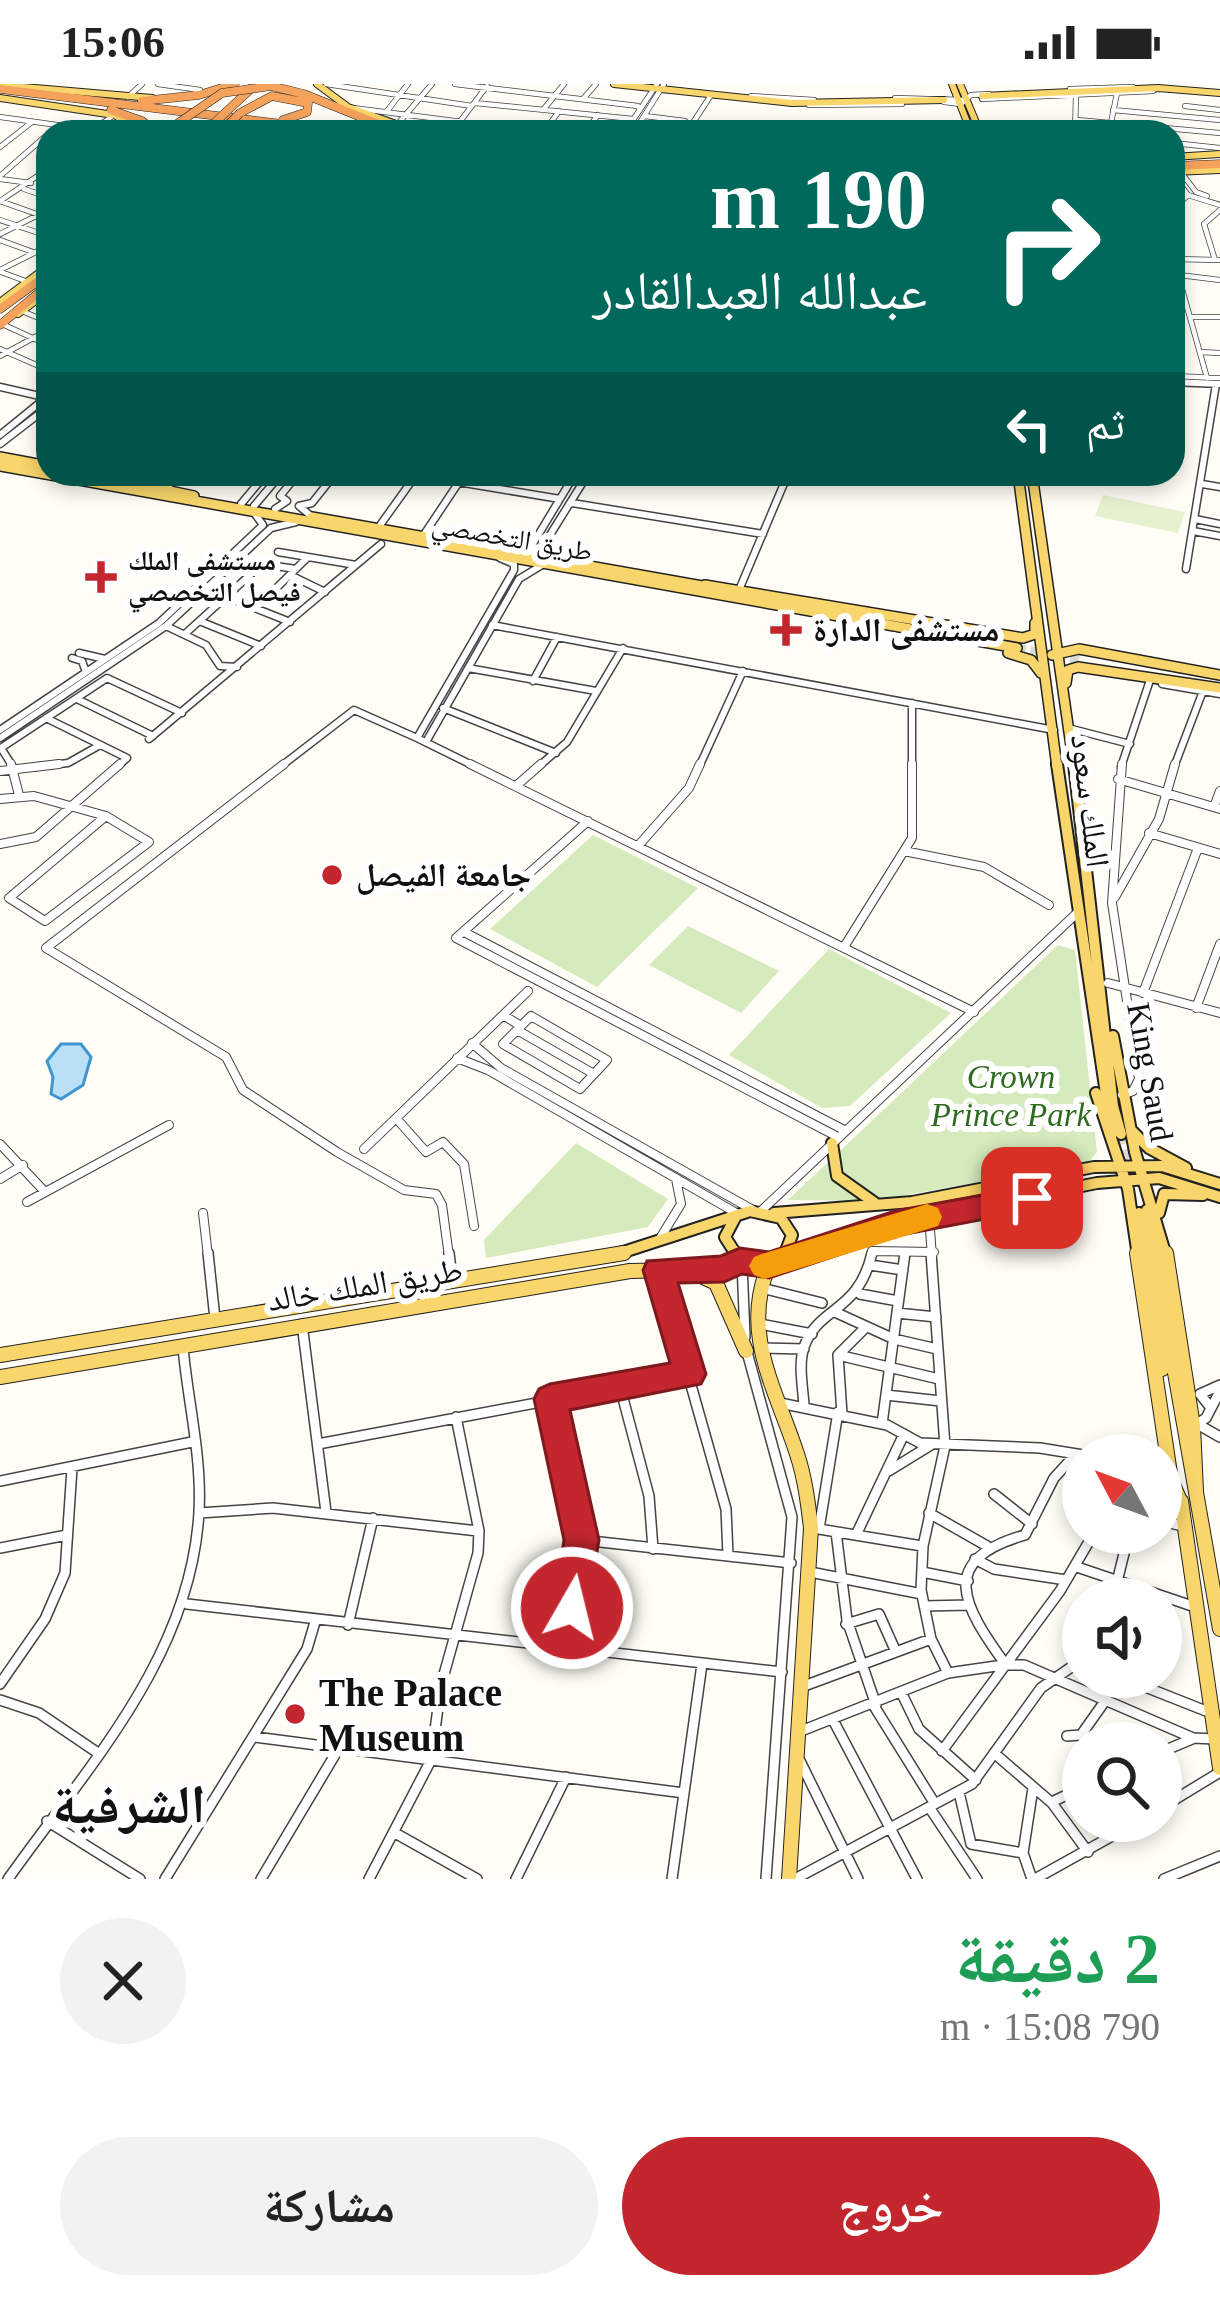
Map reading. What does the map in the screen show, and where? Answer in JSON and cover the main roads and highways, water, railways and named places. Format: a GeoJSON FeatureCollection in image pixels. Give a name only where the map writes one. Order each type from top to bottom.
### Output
{"type":"FeatureCollection","features":[{"type":"Feature","properties":{"kind":"highway"},"geometry":{"type":"LineString","coordinates":[[0,94],[152,101],[199,95],[231,84]]}},
{"type":"Feature","properties":{"kind":"highway"},"geometry":{"type":"LineString","coordinates":[[189,120],[245,84]]}},
{"type":"Feature","properties":{"kind":"highway"},"geometry":{"type":"LineString","coordinates":[[186,120],[216,95],[264,84],[302,92],[359,120]]}},
{"type":"Feature","properties":{"kind":"highway"},"geometry":{"type":"LineString","coordinates":[[226,120],[264,84]]}},
{"type":"Feature","properties":{"kind":"highway"},"geometry":{"type":"LineString","coordinates":[[319,84],[335,105],[374,120]]}},
{"type":"Feature","properties":{"kind":"highway"},"geometry":{"type":"LineString","coordinates":[[40,96],[223,120]]}},
{"type":"Feature","properties":{"kind":"highway"},"geometry":{"type":"LineString","coordinates":[[40,96],[118,111],[140,120]]}},
{"type":"Feature","properties":{"kind":"highway"},"geometry":{"type":"LineString","coordinates":[[226,120],[257,100],[275,96],[297,97],[310,105],[307,112],[274,120]]}},
{"type":"Feature","properties":{"kind":"highway"},"geometry":{"type":"LineString","coordinates":[[1185,164],[1220,158]]}},
{"type":"Feature","properties":{"kind":"highway"},"geometry":{"type":"LineString","coordinates":[[0,312],[36,287]]}},
{"type":"Feature","properties":{"kind":"highway"},"geometry":{"type":"LineString","coordinates":[[0,312],[36,287]]}},
{"type":"Feature","properties":{"kind":"main road"},"geometry":{"type":"LineString","coordinates":[[0,94],[73,92],[128,97],[194,94],[231,84]]}},
{"type":"Feature","properties":{"kind":"main road"},"geometry":{"type":"LineString","coordinates":[[319,84],[348,107],[377,120]]}},
{"type":"Feature","properties":{"kind":"main road"},"geometry":{"type":"LineString","coordinates":[[614,84],[658,86],[822,102],[944,99],[833,104],[658,86]]}},
{"type":"Feature","properties":{"kind":"main road"},"geometry":{"type":"LineString","coordinates":[[1156,90],[1220,95]]}},
{"type":"Feature","properties":{"kind":"main road"},"geometry":{"type":"LineString","coordinates":[[967,95],[1156,90],[1220,95]]}},
{"type":"Feature","properties":{"kind":"main road"},"geometry":{"type":"LineString","coordinates":[[0,94],[127,120]]}},
{"type":"Feature","properties":{"kind":"main road"},"geometry":{"type":"LineString","coordinates":[[0,312],[28,282],[36,281]]}},
{"type":"Feature","properties":{"kind":"main road"},"geometry":{"type":"LineString","coordinates":[[0,312],[22,310],[36,293]]}},
{"type":"Feature","properties":{"kind":"main road"},"geometry":{"type":"LineString","coordinates":[[0,464],[36,467]]}},
{"type":"Feature","properties":{"kind":"main road"},"geometry":{"type":"LineString","coordinates":[[0,464],[36,470]]}},
{"type":"Feature","properties":{"kind":"main road"},"geometry":{"type":"LineString","coordinates":[[126,486],[160,492]]}},
{"type":"Feature","properties":{"kind":"main road","name":"طريق التخصصي"},"geometry":{"type":"LineString","coordinates":[[128,486],[275,509],[521,554],[543,561],[776,605],[1017,646],[678,581],[543,561],[498,558],[300,522],[254,509],[241,504],[160,492]]}},
{"type":"Feature","properties":{"kind":"main road"},"geometry":{"type":"LineString","coordinates":[[136,486],[160,492]]}},
{"type":"Feature","properties":{"kind":"main road","name":"الملك سعود"},"geometry":{"type":"LineString","coordinates":[[1020,486],[1051,652]]}},
{"type":"Feature","properties":{"kind":"main road","name":"الملك سعود"},"geometry":{"type":"LineString","coordinates":[[1034,486],[1051,597],[1054,730],[1077,918],[1117,1134],[1068,728],[1055,703]]}},
{"type":"Feature","properties":{"kind":"main road"},"geometry":{"type":"LineString","coordinates":[[678,581],[1023,638],[1035,634],[1037,596]]}},
{"type":"Feature","properties":{"kind":"main road"},"geometry":{"type":"LineString","coordinates":[[1051,597],[1066,641],[1220,684]]}},
{"type":"Feature","properties":{"kind":"main road"},"geometry":{"type":"LineString","coordinates":[[776,605],[1018,654],[1072,649],[1113,656]]}},
{"type":"Feature","properties":{"kind":"main road"},"geometry":{"type":"LineString","coordinates":[[953,640],[1016,651],[1029,646],[986,634]]}},
{"type":"Feature","properties":{"kind":"main road"},"geometry":{"type":"LineString","coordinates":[[986,634],[1051,652],[1069,663],[1111,670]]}},
{"type":"Feature","properties":{"kind":"main road"},"geometry":{"type":"LineString","coordinates":[[953,640],[1031,660],[1040,668],[1055,703]]}},
{"type":"Feature","properties":{"kind":"main road"},"geometry":{"type":"LineString","coordinates":[[1113,656],[1073,654],[1078,662],[1152,679],[1220,684]]}},
{"type":"Feature","properties":{"kind":"main road"},"geometry":{"type":"LineString","coordinates":[[1083,658],[1220,684]]}},
{"type":"Feature","properties":{"kind":"main road"},"geometry":{"type":"LineString","coordinates":[[1055,703],[1068,670],[1111,670]]}},
{"type":"Feature","properties":{"kind":"main road","name":"King Saud"},"geometry":{"type":"LineString","coordinates":[[1077,918],[1100,1119],[1125,1178],[1164,1434]]}},
{"type":"Feature","properties":{"kind":"main road","name":"King Saud"},"geometry":{"type":"LineString","coordinates":[[1094,934],[1108,983],[1122,1095],[1148,1213]]}},
{"type":"Feature","properties":{"kind":"main road"},"geometry":{"type":"LineString","coordinates":[[1100,1119],[1109,1140],[1129,1143],[1122,1095]]}},
{"type":"Feature","properties":{"kind":"main road"},"geometry":{"type":"LineString","coordinates":[[1122,1095],[1135,1138],[1204,1179],[1216,1192]]}},
{"type":"Feature","properties":{"kind":"main road"},"geometry":{"type":"LineString","coordinates":[[1094,1167],[1101,1154],[1100,1119]]}},
{"type":"Feature","properties":{"kind":"main road"},"geometry":{"type":"LineString","coordinates":[[839,1137],[837,1176],[878,1204]]}},
{"type":"Feature","properties":{"kind":"main road"},"geometry":{"type":"LineString","coordinates":[[1125,1178],[1094,1167],[878,1204],[762,1212],[737,1217],[725,1237],[741,1261],[775,1262],[929,1216],[1125,1178],[1162,1166],[1204,1179]]}},
{"type":"Feature","properties":{"kind":"main road"},"geometry":{"type":"LineString","coordinates":[[1141,1171],[1216,1192]]}},
{"type":"Feature","properties":{"kind":"main road"},"geometry":{"type":"LineString","coordinates":[[1097,1183],[1124,1197],[1133,1229]]}},
{"type":"Feature","properties":{"kind":"main road"},"geometry":{"type":"LineString","coordinates":[[1148,1213],[1164,1195],[1216,1192]]}},
{"type":"Feature","properties":{"kind":"main road"},"geometry":{"type":"LineString","coordinates":[[1133,1229],[1132,1200],[1149,1198],[1173,1434]]}},
{"type":"Feature","properties":{"kind":"main road"},"geometry":{"type":"LineString","coordinates":[[754,1354],[760,1288],[792,1244],[792,1235],[762,1212]]}},
{"type":"Feature","properties":{"kind":"main road"},"geometry":{"type":"LineString","coordinates":[[1148,1213],[1196,1426],[1196,1491]]}},
{"type":"Feature","properties":{"kind":"main road"},"geometry":{"type":"LineString","coordinates":[[1148,1213],[1220,1628]]}},
{"type":"Feature","properties":{"kind":"main road","name":"طريق الملك خالد"},"geometry":{"type":"LineString","coordinates":[[0,1355],[452,1278],[584,1262],[737,1217]]}},
{"type":"Feature","properties":{"kind":"main road","name":"طريق الملك خالد"},"geometry":{"type":"LineString","coordinates":[[0,1377],[302,1322],[630,1270],[724,1269],[741,1261]]}},
{"type":"Feature","properties":{"kind":"main road"},"geometry":{"type":"LineString","coordinates":[[687,1270],[716,1283],[779,1402],[815,1529],[796,1878]]}},
{"type":"Feature","properties":{"kind":"main road"},"geometry":{"type":"LineString","coordinates":[[1182,1509],[1220,1770]]}},
{"type":"Feature","properties":{"kind":"water"},"geometry":{"type":"Polygon","coordinates":[[[61,1044],[81,1044],[91,1057],[83,1085],[61,1099],[51,1094],[53,1077],[47,1061],[61,1044]]]}},
{"type":"Feature","properties":{"kind":"tunnel"},"geometry":{"type":"LineString","coordinates":[[1017,648],[1082,660]]}},
{"type":"Feature","properties":{"kind":"tunnel"},"geometry":{"type":"LineString","coordinates":[[1121,1134],[1136,1172]]}},
{"type":"Feature","properties":{"kind":"place","name":"مستشفى الملك فيصل التخصصي"},"geometry":{"type":"Point","coordinates":[101,577]}},
{"type":"Feature","properties":{"kind":"place","name":"مستشفى الدارة"},"geometry":{"type":"Point","coordinates":[786,630]}},
{"type":"Feature","properties":{"kind":"place","name":"جامعة الفيصل"},"geometry":{"type":"Point","coordinates":[332,875]}},
{"type":"Feature","properties":{"kind":"place","name":"The Palace Museum"},"geometry":{"type":"Point","coordinates":[295,1714]}},
{"type":"Feature","properties":{"kind":"district","name":"الشرفية"},"geometry":{"type":"Point","coordinates":[129,1805]}},
{"type":"Feature","properties":{"kind":"park label","name":"Crown Prince Park"},"geometry":{"type":"Point","coordinates":[1011,1096]}}]}
